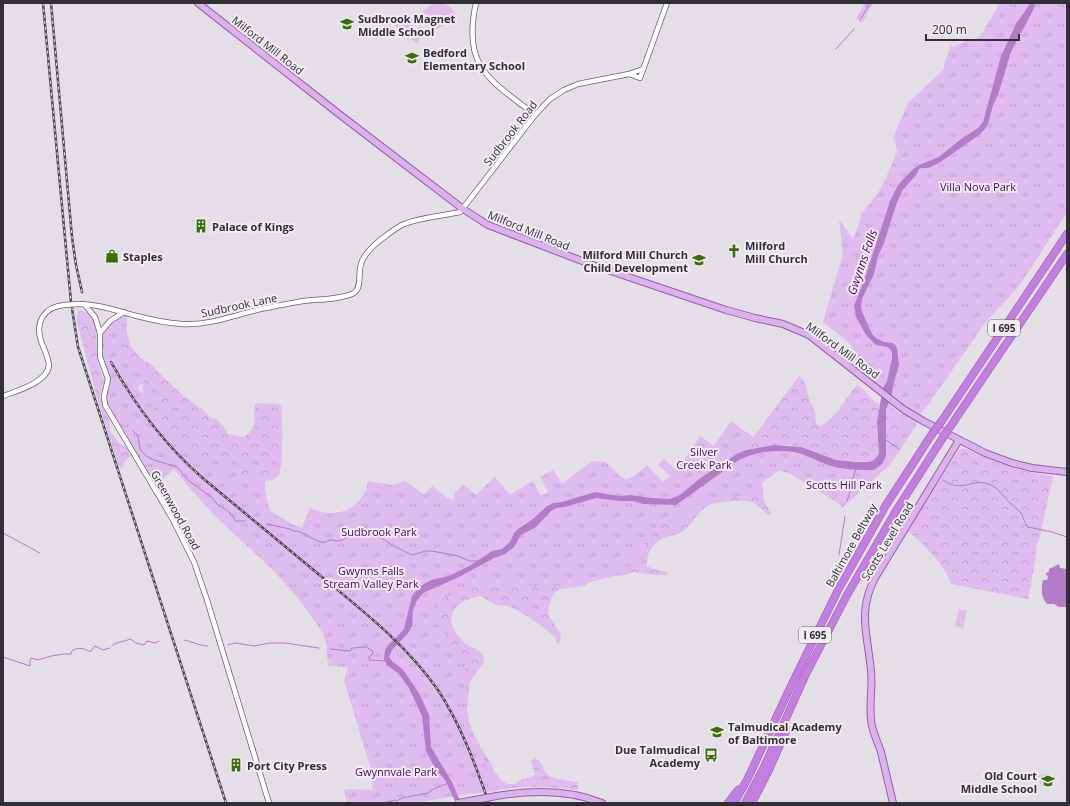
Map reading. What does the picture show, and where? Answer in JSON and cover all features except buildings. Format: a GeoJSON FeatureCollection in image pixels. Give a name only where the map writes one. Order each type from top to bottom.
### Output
{"type":"FeatureCollection","features":[{"type":"Feature","properties":{"kind":"highway","name":"Baltimore Beltway"},"geometry":{"type":"LineString","coordinates":[[734,803],[756,763],[813,639],[845,577],[886,504],[1067,233]]}},
{"type":"Feature","properties":{"kind":"highway","name":"Baltimore Beltway"},"geometry":{"type":"LineString","coordinates":[[745,803],[764,767],[805,676],[847,595],[881,535],[942,439],[1067,254]]}},
{"type":"Feature","properties":{"kind":"highway"},"geometry":{"type":"LineString","coordinates":[[752,803],[769,770],[822,644]]}},
{"type":"Feature","properties":{"kind":"highway"},"geometry":{"type":"LineString","coordinates":[[728,803],[756,763]]}},
{"type":"Feature","properties":{"kind":"main road","name":"Milford Mill Road"},"geometry":{"type":"LineString","coordinates":[[198,3],[339,114],[463,209],[490,227],[590,264],[726,310],[795,328],[809,336],[917,418],[985,453],[1012,463],[1032,468],[1067,472]]}},
{"type":"Feature","properties":{"kind":"main road","name":"Scotts Level Road"},"geometry":{"type":"LineString","coordinates":[[894,803],[872,726],[871,672],[864,626],[865,608],[870,589],[875,578],[959,440]]}},
{"type":"Feature","properties":{"kind":"main road"},"geometry":{"type":"LineString","coordinates":[[458,803],[527,791],[560,792],[585,797],[602,803]]}},
{"type":"Feature","properties":{"kind":"street"},"geometry":{"type":"LineString","coordinates":[[476,3],[471,32],[474,52],[478,60],[493,82],[534,115]]}},
{"type":"Feature","properties":{"kind":"street"},"geometry":{"type":"LineString","coordinates":[[629,74],[640,78],[667,3]]}},
{"type":"Feature","properties":{"kind":"street","name":"Sudbrook Road"},"geometry":{"type":"LineString","coordinates":[[463,209],[534,115],[550,99],[571,87],[583,83],[629,74],[643,69]]}},
{"type":"Feature","properties":{"kind":"street","name":"Sudbrook Lane"},"geometry":{"type":"LineString","coordinates":[[3,396],[35,383],[45,375],[49,365],[40,336],[40,322],[43,315],[52,307],[78,304],[102,306],[162,321],[183,324],[205,323],[269,307],[346,295],[357,290],[363,258],[374,246],[390,233],[412,221],[460,212],[463,209]]}},
{"type":"Feature","properties":{"kind":"street","name":"Greenwood Road"},"geometry":{"type":"LineString","coordinates":[[84,304],[95,317],[100,333],[100,357],[108,379],[104,396],[105,405],[172,518],[194,562],[270,803]]}},
{"type":"Feature","properties":{"kind":"street"},"geometry":{"type":"LineString","coordinates":[[100,333],[110,321],[124,312]]}},
{"type":"Feature","properties":{"kind":"green space"},"geometry":{"type":"Polygon","coordinates":[[[437,3],[450,7],[454,11],[457,18],[437,29],[433,29],[423,11],[431,5],[437,3]]]}},
{"type":"Feature","properties":{"kind":"green space"},"geometry":{"type":"Polygon","coordinates":[[[865,3],[873,3],[862,23],[856,19],[865,3]]]}},
{"type":"Feature","properties":{"kind":"green space","name":"Villa Nova Park"},"geometry":{"type":"Polygon","coordinates":[[[1000,3],[1067,3],[1067,212],[1020,285],[985,323],[920,415],[916,426],[905,442],[900,401],[851,363],[857,355],[849,343],[823,322],[843,254],[839,220],[853,239],[861,214],[878,193],[897,152],[895,140],[893,140],[893,138],[908,103],[943,70],[951,44],[953,47],[969,40],[975,41],[981,35],[1000,3]]]}},
{"type":"Feature","properties":{"kind":"green space"},"geometry":{"type":"Polygon","coordinates":[[[399,15],[415,28],[409,36],[393,24],[399,15]]]}},
{"type":"Feature","properties":{"kind":"green space"},"geometry":{"type":"Polygon","coordinates":[[[419,26],[425,30],[417,43],[411,39],[419,26]]]}},
{"type":"Feature","properties":{"kind":"green space"},"geometry":{"type":"Polygon","coordinates":[[[78,311],[86,312],[92,316],[96,323],[98,364],[104,380],[100,396],[102,406],[109,419],[110,431],[118,442],[127,448],[131,456],[124,462],[123,468],[119,467],[117,462],[99,405],[77,322],[78,311]]]}},
{"type":"Feature","properties":{"kind":"green space"},"geometry":{"type":"Polygon","coordinates":[[[127,316],[127,332],[131,347],[143,361],[150,363],[166,380],[202,409],[210,418],[216,419],[228,434],[244,437],[249,433],[254,425],[256,403],[278,404],[281,406],[282,441],[279,474],[273,479],[265,481],[265,498],[271,512],[289,522],[406,618],[185,457],[143,397],[142,381],[120,362],[106,332],[107,326],[118,318],[127,316]]]}},
{"type":"Feature","properties":{"kind":"green space","name":"Gwynns Falls Stream Valley Park"},"geometry":{"type":"Polygon","coordinates":[[[127,318],[127,336],[123,359],[142,359],[154,372],[137,388],[148,400],[163,422],[184,445],[195,454],[219,468],[263,479],[270,515],[302,528],[310,508],[328,513],[335,513],[342,512],[355,505],[364,494],[368,481],[392,485],[405,481],[424,495],[432,486],[453,501],[455,492],[464,485],[476,495],[495,477],[510,495],[533,481],[541,496],[548,492],[540,477],[553,470],[562,484],[592,461],[606,462],[618,474],[626,479],[634,476],[647,465],[663,482],[670,476],[658,465],[664,459],[676,470],[700,436],[714,446],[731,421],[753,437],[739,456],[788,449],[840,468],[874,470],[884,458],[886,443],[899,452],[889,465],[842,508],[835,497],[826,489],[784,467],[760,484],[759,493],[704,502],[652,531],[624,573],[583,584],[540,587],[490,581],[443,598],[431,613],[465,664],[465,720],[498,791],[467,794],[414,803],[347,803],[344,790],[373,790],[370,766],[344,681],[348,667],[328,666],[326,644],[322,631],[297,597],[274,571],[215,516],[174,469],[155,485],[107,404],[105,396],[110,378],[101,357],[103,331],[127,318]]]}},
{"type":"Feature","properties":{"kind":"green space"},"geometry":{"type":"Polygon","coordinates":[[[799,376],[806,384],[816,422],[820,426],[836,413],[857,385],[873,400],[880,404],[877,421],[879,454],[874,460],[869,462],[836,460],[801,447],[786,445],[774,445],[742,452],[799,376]]]}},
{"type":"Feature","properties":{"kind":"green space"},"geometry":{"type":"Polygon","coordinates":[[[888,403],[911,424],[905,442],[899,452],[886,443],[885,418],[888,403]]]}},
{"type":"Feature","properties":{"kind":"green space"},"geometry":{"type":"Polygon","coordinates":[[[964,448],[1007,466],[1053,476],[1040,536],[1036,547],[1036,557],[1028,599],[951,584],[939,562],[927,548],[908,531],[959,450],[964,448]]]}},
{"type":"Feature","properties":{"kind":"green space","name":"Scotts Hill Park"},"geometry":{"type":"Polygon","coordinates":[[[739,460],[874,470],[888,463],[889,465],[842,508],[838,503],[791,474],[782,471],[777,471],[765,479],[762,483],[764,501],[771,514],[769,515],[754,503],[748,501],[727,502],[707,506],[686,529],[680,533],[660,540],[652,547],[648,556],[647,566],[667,572],[668,575],[633,572],[625,575],[593,580],[584,586],[561,589],[555,592],[548,610],[549,616],[561,634],[559,644],[556,642],[555,637],[539,624],[508,606],[496,604],[481,596],[469,599],[459,604],[452,614],[451,619],[453,628],[465,643],[479,651],[484,658],[484,662],[470,682],[467,707],[469,721],[472,731],[481,748],[492,764],[493,770],[502,781],[507,784],[515,784],[522,779],[530,778],[535,774],[531,761],[535,758],[540,762],[546,773],[551,777],[578,783],[578,790],[535,787],[493,791],[413,610],[620,501],[739,460]]]}},
{"type":"Feature","properties":{"kind":"green space"},"geometry":{"type":"Polygon","coordinates":[[[959,609],[967,611],[963,628],[955,626],[959,609]]]}},
{"type":"Feature","properties":{"kind":"green space"},"geometry":{"type":"Polygon","coordinates":[[[1049,774],[1052,778],[1050,784],[1046,787],[1041,786],[1038,775],[1049,774]]]}},
{"type":"Feature","properties":{"kind":"shaded area","name":"Gwynns Falls"},"geometry":{"type":"Polygon","coordinates":[[[1030,3],[1036,3],[1010,55],[988,124],[979,135],[939,163],[928,168],[919,169],[916,175],[902,191],[878,256],[874,274],[862,299],[862,312],[872,334],[884,342],[893,343],[897,348],[899,365],[892,394],[886,410],[886,456],[882,464],[874,470],[848,469],[830,466],[795,452],[770,451],[753,454],[739,460],[676,505],[643,504],[633,501],[596,498],[565,507],[556,508],[551,511],[536,527],[521,535],[514,547],[505,554],[423,593],[416,602],[413,610],[412,626],[409,632],[392,650],[389,657],[404,671],[420,695],[429,715],[431,747],[452,782],[461,803],[456,803],[445,780],[435,768],[426,751],[422,716],[409,688],[399,674],[387,665],[384,659],[385,650],[404,629],[412,596],[424,584],[431,580],[449,576],[471,565],[492,551],[502,549],[510,542],[514,533],[518,529],[553,503],[562,502],[595,492],[618,496],[630,495],[670,499],[680,495],[698,480],[737,454],[746,450],[774,445],[801,447],[836,460],[869,462],[874,460],[879,454],[877,421],[883,388],[887,381],[892,359],[892,352],[888,347],[876,345],[866,335],[856,317],[854,306],[865,278],[890,201],[898,185],[919,165],[939,157],[961,139],[978,128],[983,122],[1001,56],[1017,22],[1030,3]]]}},
{"type":"Feature","properties":{"kind":"shaded area"},"geometry":{"type":"Polygon","coordinates":[[[1059,564],[1060,568],[1067,569],[1067,607],[1047,604],[1042,592],[1043,580],[1047,580],[1048,576],[1046,573],[1049,572],[1049,569],[1059,564]]]}},
{"type":"Feature","properties":{"kind":"waterway"},"geometry":{"type":"LineString","coordinates":[[860,20],[870,3]]}},
{"type":"Feature","properties":{"kind":"waterway"},"geometry":{"type":"LineString","coordinates":[[836,49],[854,29]]}},
{"type":"Feature","properties":{"kind":"waterway"},"geometry":{"type":"LineString","coordinates":[[133,431],[138,436],[140,449],[146,456],[177,467],[189,481],[210,496],[218,505],[227,510],[233,516],[235,521],[245,521]]}},
{"type":"Feature","properties":{"kind":"waterway"},"geometry":{"type":"LineString","coordinates":[[886,440],[899,449]]}},
{"type":"Feature","properties":{"kind":"waterway"},"geometry":{"type":"LineString","coordinates":[[847,501],[852,486],[850,480],[853,478],[856,469]]}},
{"type":"Feature","properties":{"kind":"waterway"},"geometry":{"type":"LineString","coordinates":[[943,480],[957,486],[973,483],[986,483],[993,486],[1020,512],[1028,527],[1067,537]]}},
{"type":"Feature","properties":{"kind":"waterway"},"geometry":{"type":"LineString","coordinates":[[839,555],[845,516]]}},
{"type":"Feature","properties":{"kind":"waterway"},"geometry":{"type":"LineString","coordinates":[[267,524],[297,531],[322,542],[344,539],[359,528],[363,527],[369,529],[394,546],[412,555],[432,551],[458,556],[470,561],[477,561]]}},
{"type":"Feature","properties":{"kind":"waterway"},"geometry":{"type":"LineString","coordinates":[[3,533],[40,553]]}},
{"type":"Feature","properties":{"kind":"waterway"},"geometry":{"type":"LineString","coordinates":[[113,645],[130,639],[136,643],[144,645],[147,641],[155,643],[159,641]]}},
{"type":"Feature","properties":{"kind":"waterway"},"geometry":{"type":"LineString","coordinates":[[184,640],[203,646],[208,646]]}},
{"type":"Feature","properties":{"kind":"waterway"},"geometry":{"type":"LineString","coordinates":[[228,645],[235,643],[254,646],[270,643],[285,643],[319,648]]}},
{"type":"Feature","properties":{"kind":"waterway"},"geometry":{"type":"LineString","coordinates":[[3,657],[30,666],[31,658],[38,660],[51,656],[71,654],[72,651],[79,649],[90,652],[95,646],[103,650],[110,648]]}},
{"type":"Feature","properties":{"kind":"waterway"},"geometry":{"type":"LineString","coordinates":[[330,649],[350,651],[352,648],[366,647],[373,651],[372,655],[369,657],[369,660],[385,661]]}},
{"type":"Feature","properties":{"kind":"waterway"},"geometry":{"type":"LineString","coordinates":[[383,803],[428,793],[448,783]]}},
{"type":"Feature","properties":{"kind":"railway"},"geometry":{"type":"LineString","coordinates":[[43,3],[71,302],[78,347],[226,803]]}},
{"type":"Feature","properties":{"kind":"railway"},"geometry":{"type":"LineString","coordinates":[[51,3],[72,237],[82,292]]}},
{"type":"Feature","properties":{"kind":"railway"},"geometry":{"type":"LineString","coordinates":[[111,362],[141,410],[177,454],[205,480],[387,632],[414,660],[438,690],[454,717],[473,759],[489,803]]}},
{"type":"Feature","properties":{"kind":"place","name":"Sudbrook Magnet Middle School"},"geometry":{"type":"Point","coordinates":[347,24]}},
{"type":"Feature","properties":{"kind":"place","name":"Bedford Elementary School"},"geometry":{"type":"Point","coordinates":[412,58]}},
{"type":"Feature","properties":{"kind":"place","name":"Palace of Kings"},"geometry":{"type":"Point","coordinates":[201,226]}},
{"type":"Feature","properties":{"kind":"place","name":"Milford Mill Church"},"geometry":{"type":"Point","coordinates":[734,251]}},
{"type":"Feature","properties":{"kind":"place","name":"Staples"},"geometry":{"type":"Point","coordinates":[112,256]}},
{"type":"Feature","properties":{"kind":"place","name":"Milford Mill Church Child Development"},"geometry":{"type":"Point","coordinates":[699,260]}},
{"type":"Feature","properties":{"kind":"place","name":"Talmudical Academy of Baltimore"},"geometry":{"type":"Point","coordinates":[717,732]}},
{"type":"Feature","properties":{"kind":"place","name":"Due Talmudical Academy"},"geometry":{"type":"Point","coordinates":[711,755]}},
{"type":"Feature","properties":{"kind":"place","name":"Port City Press"},"geometry":{"type":"Point","coordinates":[236,765]}},
{"type":"Feature","properties":{"kind":"place","name":"Old Court Middle School"},"geometry":{"type":"Point","coordinates":[1048,781]}},
{"type":"Feature","properties":{"kind":"park label","name":"Silver Creek Park"},"geometry":{"type":"Point","coordinates":[704,457]}},
{"type":"Feature","properties":{"kind":"park label","name":"Sudbrook Park"},"geometry":{"type":"Point","coordinates":[379,531]}},
{"type":"Feature","properties":{"kind":"park label","name":"Gwynnvale Park"},"geometry":{"type":"Point","coordinates":[396,771]}}]}
